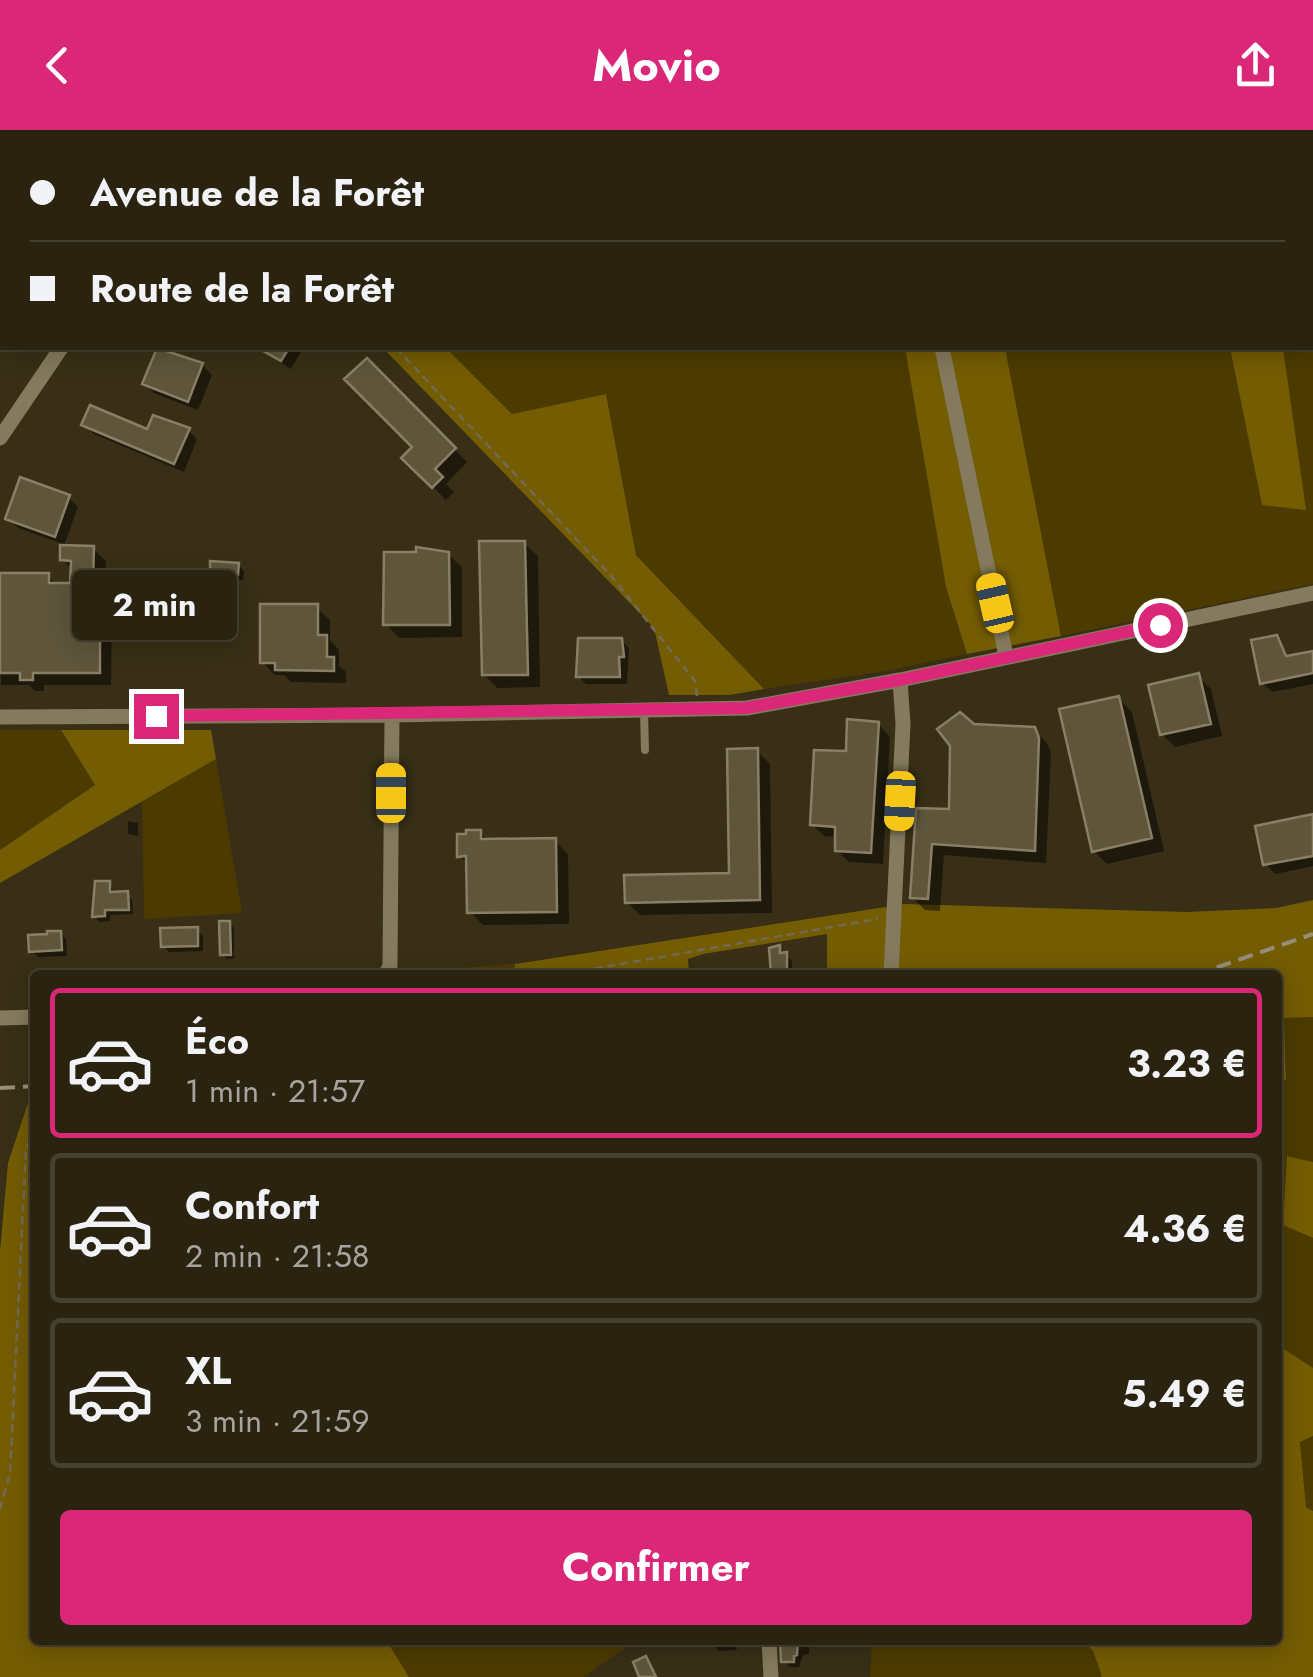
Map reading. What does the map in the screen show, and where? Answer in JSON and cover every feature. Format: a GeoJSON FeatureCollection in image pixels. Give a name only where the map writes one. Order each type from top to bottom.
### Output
{"type":"FeatureCollection","features":[{"type":"Feature","properties":{"kind":"street"},"geometry":{"type":"LineString","coordinates":[[0,438],[60,350]]}},
{"type":"Feature","properties":{"kind":"street"},"geometry":{"type":"LineString","coordinates":[[942,350],[1006,656]]}},
{"type":"Feature","properties":{"kind":"street"},"geometry":{"type":"LineString","coordinates":[[0,717],[746,708],[900,680],[1313,593]]}},
{"type":"Feature","properties":{"kind":"street"},"geometry":{"type":"LineString","coordinates":[[891,970],[903,724],[900,680]]}},
{"type":"Feature","properties":{"kind":"street"},"geometry":{"type":"LineString","coordinates":[[388,970],[392,715]]}},
{"type":"Feature","properties":{"kind":"street"},"geometry":{"type":"LineString","coordinates":[[0,1018],[30,1017]]}},
{"type":"Feature","properties":{"kind":"street"},"geometry":{"type":"LineString","coordinates":[[769,1645],[771,1677]]}},
{"type":"Feature","properties":{"kind":"lane"},"geometry":{"type":"LineString","coordinates":[[644,711],[645,750]]}},
{"type":"Feature","properties":{"kind":"path"},"geometry":{"type":"LineString","coordinates":[[398,350],[612,577],[695,681],[698,710]]}},
{"type":"Feature","properties":{"kind":"path"},"geometry":{"type":"LineString","coordinates":[[592,970],[894,916]]}},
{"type":"Feature","properties":{"kind":"path"},"geometry":{"type":"LineString","coordinates":[[0,1509],[10,1473],[26,1149],[30,1141]]}},
{"type":"Feature","properties":{"kind":"shaded area"},"geometry":{"type":"Polygon","coordinates":[[[385,350],[448,350],[512,414],[606,394],[636,555],[764,689],[730,695],[669,695],[654,628],[385,350]]]}},
{"type":"Feature","properties":{"kind":"shaded area"},"geometry":{"type":"Polygon","coordinates":[[[448,350],[905,350],[946,587],[967,654],[764,689],[636,555],[606,394],[512,414],[448,350]]]}},
{"type":"Feature","properties":{"kind":"shaded area"},"geometry":{"type":"Polygon","coordinates":[[[905,350],[1005,350],[1061,636],[967,654],[946,587],[905,350]]]}},
{"type":"Feature","properties":{"kind":"shaded area"},"geometry":{"type":"Polygon","coordinates":[[[1005,350],[1230,350],[1262,504],[1305,509],[1283,350],[1313,350],[1313,584],[1061,636],[1005,350]]]}},
{"type":"Feature","properties":{"kind":"shaded area"},"geometry":{"type":"Polygon","coordinates":[[[1230,350],[1283,350],[1306,510],[1262,505],[1230,350]]]}},
{"type":"Feature","properties":{"kind":"shaded area"},"geometry":{"type":"Polygon","coordinates":[[[0,730],[61,730],[95,785],[0,850],[0,730]]]}},
{"type":"Feature","properties":{"kind":"shaded area"},"geometry":{"type":"Polygon","coordinates":[[[61,730],[211,730],[216,759],[0,883],[0,850],[95,785],[61,730]]]}},
{"type":"Feature","properties":{"kind":"shaded area"},"geometry":{"type":"Polygon","coordinates":[[[216,759],[242,913],[144,919],[142,802],[216,759]]]}},
{"type":"Feature","properties":{"kind":"shaded area"},"geometry":{"type":"Polygon","coordinates":[[[1313,900],[1313,1017],[1284,1018],[1286,1080],[1282,1080],[1282,970],[827,970],[827,934],[703,954],[688,959],[689,970],[514,970],[515,964],[905,904],[1187,912],[1276,908],[1313,900]]]}},
{"type":"Feature","properties":{"kind":"shaded area"},"geometry":{"type":"Polygon","coordinates":[[[515,964],[514,970],[433,970],[515,964]]]}},
{"type":"Feature","properties":{"kind":"shaded area"},"geometry":{"type":"Polygon","coordinates":[[[1313,1017],[1313,1162],[1288,1156],[1283,1224],[1313,1238],[1313,1368],[1282,1348],[1284,1018],[1313,1017]]]}},
{"type":"Feature","properties":{"kind":"shaded area"},"geometry":{"type":"Polygon","coordinates":[[[30,1097],[30,1645],[389,1645],[409,1677],[0,1677],[0,1251],[8,1163],[30,1097]]]}},
{"type":"Feature","properties":{"kind":"shaded area"},"geometry":{"type":"Polygon","coordinates":[[[1287,1156],[1313,1162],[1313,1238],[1283,1225],[1287,1156]]]}},
{"type":"Feature","properties":{"kind":"shaded area"},"geometry":{"type":"Polygon","coordinates":[[[1282,1348],[1313,1368],[1313,1436],[1300,1442],[1306,1507],[1313,1511],[1313,1677],[1102,1677],[1088,1645],[1282,1645],[1282,1348]]]}},
{"type":"Feature","properties":{"kind":"shaded area"},"geometry":{"type":"Polygon","coordinates":[[[1313,1436],[1313,1511],[1306,1507],[1300,1441],[1313,1436]]]}},
{"type":"Feature","properties":{"kind":"shaded area"},"geometry":{"type":"Polygon","coordinates":[[[389,1645],[629,1645],[584,1677],[409,1677],[389,1645]]]}},
{"type":"Feature","properties":{"kind":"shaded area"},"geometry":{"type":"Polygon","coordinates":[[[872,1645],[1088,1645],[1102,1677],[870,1677],[872,1645]]]}},
{"type":"Feature","properties":{"kind":"building"},"geometry":{"type":"Polygon","coordinates":[[[156,350],[203,363],[188,402],[142,384],[156,350]]]}},
{"type":"Feature","properties":{"kind":"building"},"geometry":{"type":"Polygon","coordinates":[[[262,350],[288,350],[281,361],[262,350]]]}},
{"type":"Feature","properties":{"kind":"building"},"geometry":{"type":"Polygon","coordinates":[[[367,358],[456,448],[435,469],[443,477],[432,488],[401,458],[412,447],[344,379],[367,358]]]}},
{"type":"Feature","properties":{"kind":"building"},"geometry":{"type":"Polygon","coordinates":[[[90,405],[147,429],[153,415],[190,428],[174,464],[81,425],[90,405]]]}},
{"type":"Feature","properties":{"kind":"building"},"geometry":{"type":"Polygon","coordinates":[[[20,477],[70,495],[55,537],[5,519],[20,477]]]}},
{"type":"Feature","properties":{"kind":"building"},"geometry":{"type":"Polygon","coordinates":[[[479,541],[525,541],[528,675],[482,675],[479,541]]]}},
{"type":"Feature","properties":{"kind":"building"},"geometry":{"type":"Polygon","coordinates":[[[60,545],[94,546],[93,583],[99,583],[100,596],[100,673],[33,673],[33,680],[20,680],[20,673],[0,673],[0,573],[49,573],[49,583],[70,583],[71,561],[60,560],[60,545]]]}},
{"type":"Feature","properties":{"kind":"building"},"geometry":{"type":"Polygon","coordinates":[[[416,547],[449,552],[450,625],[383,625],[384,552],[416,552],[416,547]]]}},
{"type":"Feature","properties":{"kind":"building"},"geometry":{"type":"Polygon","coordinates":[[[210,561],[239,563],[238,575],[210,573],[210,561]]]}},
{"type":"Feature","properties":{"kind":"building"},"geometry":{"type":"Polygon","coordinates":[[[260,604],[318,604],[318,635],[327,635],[327,657],[334,657],[334,671],[275,670],[275,663],[260,663],[260,604]]]}},
{"type":"Feature","properties":{"kind":"building"},"geometry":{"type":"Polygon","coordinates":[[[1277,635],[1286,656],[1313,651],[1313,673],[1260,684],[1251,640],[1277,635]]]}},
{"type":"Feature","properties":{"kind":"building"},"geometry":{"type":"Polygon","coordinates":[[[578,638],[622,638],[620,677],[576,677],[578,638]]]}},
{"type":"Feature","properties":{"kind":"building"},"geometry":{"type":"Polygon","coordinates":[[[1199,673],[1211,724],[1160,735],[1148,685],[1199,673]]]}},
{"type":"Feature","properties":{"kind":"building"},"geometry":{"type":"Polygon","coordinates":[[[1119,696],[1152,838],[1092,852],[1059,709],[1119,696]]]}},
{"type":"Feature","properties":{"kind":"building"},"geometry":{"type":"Polygon","coordinates":[[[960,712],[974,724],[1035,727],[1039,738],[1035,851],[932,844],[928,899],[910,898],[916,808],[949,809],[950,746],[937,729],[960,712]]]}},
{"type":"Feature","properties":{"kind":"building"},"geometry":{"type":"Polygon","coordinates":[[[847,719],[879,722],[871,853],[835,851],[835,827],[810,825],[814,750],[846,751],[847,719]]]}},
{"type":"Feature","properties":{"kind":"building"},"geometry":{"type":"Polygon","coordinates":[[[758,748],[760,900],[625,903],[624,875],[729,873],[727,749],[758,748]]]}},
{"type":"Feature","properties":{"kind":"building"},"geometry":{"type":"Polygon","coordinates":[[[1313,814],[1313,856],[1263,865],[1255,826],[1313,814]]]}},
{"type":"Feature","properties":{"kind":"building"},"geometry":{"type":"Polygon","coordinates":[[[466,830],[481,830],[481,839],[556,838],[557,912],[467,913],[466,856],[457,857],[457,834],[466,834],[466,830]]]}},
{"type":"Feature","properties":{"kind":"building"},"geometry":{"type":"Polygon","coordinates":[[[95,881],[110,881],[110,892],[128,891],[129,910],[105,910],[105,916],[92,917],[95,881]]]}},
{"type":"Feature","properties":{"kind":"building"},"geometry":{"type":"Polygon","coordinates":[[[219,921],[230,921],[231,955],[220,955],[219,921]]]}},
{"type":"Feature","properties":{"kind":"building"},"geometry":{"type":"Polygon","coordinates":[[[198,927],[198,946],[161,947],[160,928],[198,927]]]}},
{"type":"Feature","properties":{"kind":"building"},"geometry":{"type":"Polygon","coordinates":[[[61,931],[62,950],[29,952],[28,935],[61,931]]]}},
{"type":"Feature","properties":{"kind":"building"},"geometry":{"type":"Polygon","coordinates":[[[780,945],[780,953],[787,952],[787,970],[771,970],[769,948],[780,945]]]}},
{"type":"Feature","properties":{"kind":"building"},"geometry":{"type":"Polygon","coordinates":[[[780,1645],[798,1645],[794,1662],[781,1662],[780,1645]]]}},
{"type":"Feature","properties":{"kind":"building"},"geometry":{"type":"Polygon","coordinates":[[[646,1656],[656,1677],[639,1677],[633,1662],[646,1656]]]}},
{"type":"Feature","properties":{"kind":"railway"},"geometry":{"type":"LineString","coordinates":[[1209,970],[1313,934]]}},
{"type":"Feature","properties":{"kind":"railway"},"geometry":{"type":"LineString","coordinates":[[0,1088],[30,1086]]}},
{"type":"Feature","properties":{"kind":"route"},"geometry":{"type":"LineString","coordinates":[[156,716],[746,708],[1160,625]]}}]}
